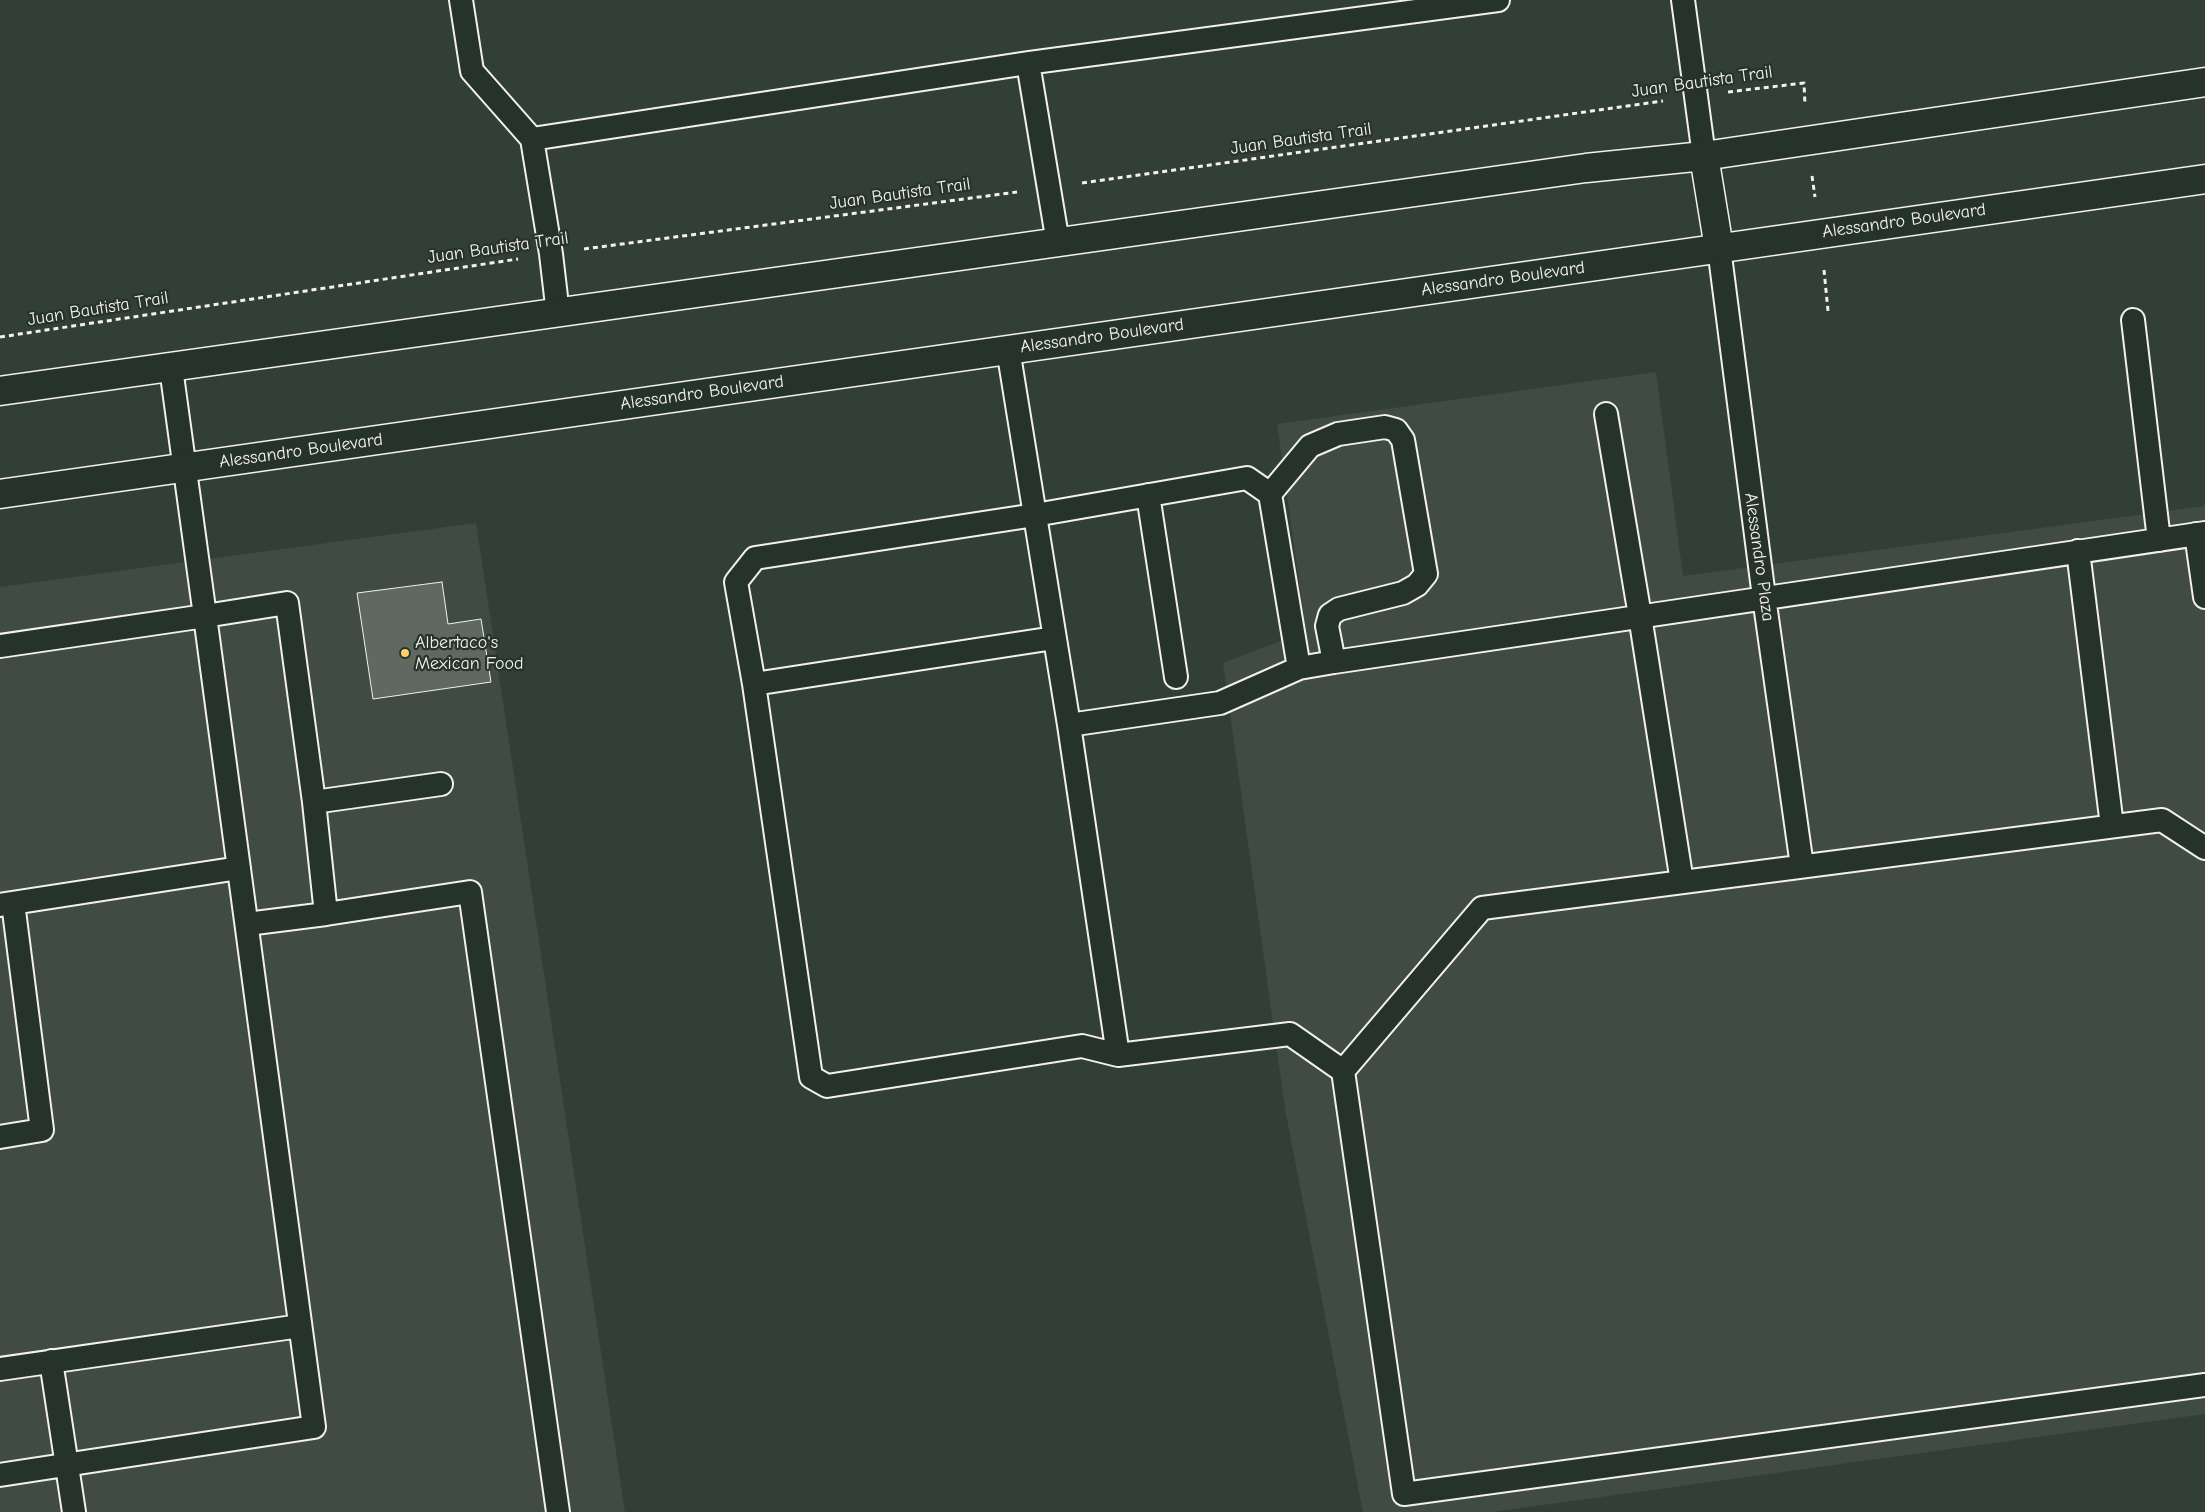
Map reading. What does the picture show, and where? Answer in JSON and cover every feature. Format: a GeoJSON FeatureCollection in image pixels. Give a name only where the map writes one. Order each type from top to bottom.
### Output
{"type":"FeatureCollection","features":[{"type":"Feature","properties":{"kind":"main road"},"geometry":{"type":"LineString","coordinates":[[0,391],[1586,168],[1704,156],[2205,82]]}},
{"type":"Feature","properties":{"kind":"main road"},"geometry":{"type":"LineString","coordinates":[[1704,156],[1719,248]]}},
{"type":"Feature","properties":{"kind":"main road","name":"Alessandro Boulevard"},"geometry":{"type":"LineString","coordinates":[[0,494],[2205,178]]}},
{"type":"Feature","properties":{"kind":"lane"},"geometry":{"type":"LineString","coordinates":[[461,0],[472,72],[532,139],[551,254],[558,314]]}},
{"type":"Feature","properties":{"kind":"lane"},"geometry":{"type":"LineString","coordinates":[[532,139],[1028,63],[1498,0]]}},
{"type":"Feature","properties":{"kind":"lane"},"geometry":{"type":"LineString","coordinates":[[1683,0],[1704,156]]}},
{"type":"Feature","properties":{"kind":"lane"},"geometry":{"type":"LineString","coordinates":[[1028,63],[1058,243]]}},
{"type":"Feature","properties":{"kind":"lane","name":"Alessandro Plaza"},"geometry":{"type":"LineString","coordinates":[[1719,248],[1764,597],[1802,866]]}},
{"type":"Feature","properties":{"kind":"lane"},"geometry":{"type":"LineString","coordinates":[[2132,320],[2159,540]]}},
{"type":"Feature","properties":{"kind":"lane"},"geometry":{"type":"LineString","coordinates":[[1008,349],[1069,725],[1118,1055]]}},
{"type":"Feature","properties":{"kind":"lane"},"geometry":{"type":"LineString","coordinates":[[0,1474],[314,1427],[171,368]]}},
{"type":"Feature","properties":{"kind":"lane"},"geometry":{"type":"LineString","coordinates":[[1606,414],[1682,882]]}},
{"type":"Feature","properties":{"kind":"lane"},"geometry":{"type":"LineString","coordinates":[[1270,494],[1310,446],[1338,434],[1385,427],[1396,430],[1403,440],[1426,574],[1417,585],[1403,593],[1339,609],[1330,615],[1327,626],[1334,662]]}},
{"type":"Feature","properties":{"kind":"lane"},"geometry":{"type":"LineString","coordinates":[[1300,668],[1270,494],[1247,478],[1035,514],[755,558],[736,582],[754,684],[811,1077],[827,1086],[1082,1046],[1118,1055],[1290,1034],[1343,1071],[1404,1494],[2205,1385]]}},
{"type":"Feature","properties":{"kind":"lane"},"geometry":{"type":"LineString","coordinates":[[1148,495],[1176,677]]}},
{"type":"Feature","properties":{"kind":"lane"},"geometry":{"type":"LineString","coordinates":[[1069,725],[1220,703],[1300,668],[1334,662],[1764,597],[2201,534],[2205,597]]}},
{"type":"Feature","properties":{"kind":"lane"},"geometry":{"type":"LineString","coordinates":[[2078,552],[2112,826]]}},
{"type":"Feature","properties":{"kind":"lane"},"geometry":{"type":"LineString","coordinates":[[0,646],[287,603],[314,802],[326,914]]}},
{"type":"Feature","properties":{"kind":"lane"},"geometry":{"type":"LineString","coordinates":[[754,684],[1054,638]]}},
{"type":"Feature","properties":{"kind":"lane"},"geometry":{"type":"LineString","coordinates":[[314,802],[441,784]]}},
{"type":"Feature","properties":{"kind":"lane"},"geometry":{"type":"LineString","coordinates":[[1343,1071],[1482,908],[2162,820],[2204,845]]}},
{"type":"Feature","properties":{"kind":"lane"},"geometry":{"type":"LineString","coordinates":[[0,1137],[42,1130],[7,904],[239,868]]}},
{"type":"Feature","properties":{"kind":"lane"},"geometry":{"type":"LineString","coordinates":[[246,924],[470,892],[558,1512]]}},
{"type":"Feature","properties":{"kind":"lane"},"geometry":{"type":"LineString","coordinates":[[0,1368],[300,1326]]}},
{"type":"Feature","properties":{"kind":"lane"},"geometry":{"type":"LineString","coordinates":[[51,1361],[74,1512]]}},
{"type":"Feature","properties":{"kind":"path","name":"Juan Bautista Trail"},"geometry":{"type":"LineString","coordinates":[[0,337],[551,254],[1049,188],[1696,96],[1804,83]]}},
{"type":"Feature","properties":{"kind":"shaded area"},"geometry":{"type":"Polygon","coordinates":[[[1656,372],[1683,576],[2205,506],[2205,1414],[1492,1512],[1363,1512],[1285,1109],[1223,663],[1306,631],[1277,424],[1656,372]]]}},
{"type":"Feature","properties":{"kind":"shaded area"},"geometry":{"type":"Polygon","coordinates":[[[476,523],[625,1512],[0,1512],[0,587],[476,523]]]}},
{"type":"Feature","properties":{"kind":"building"},"geometry":{"type":"Polygon","coordinates":[[[442,582],[448,624],[481,619],[491,682],[373,699],[357,593],[442,582]]]}},
{"type":"Feature","properties":{"kind":"place","name":"Albertaco's Mexican Food"},"geometry":{"type":"Point","coordinates":[405,653]}}]}
